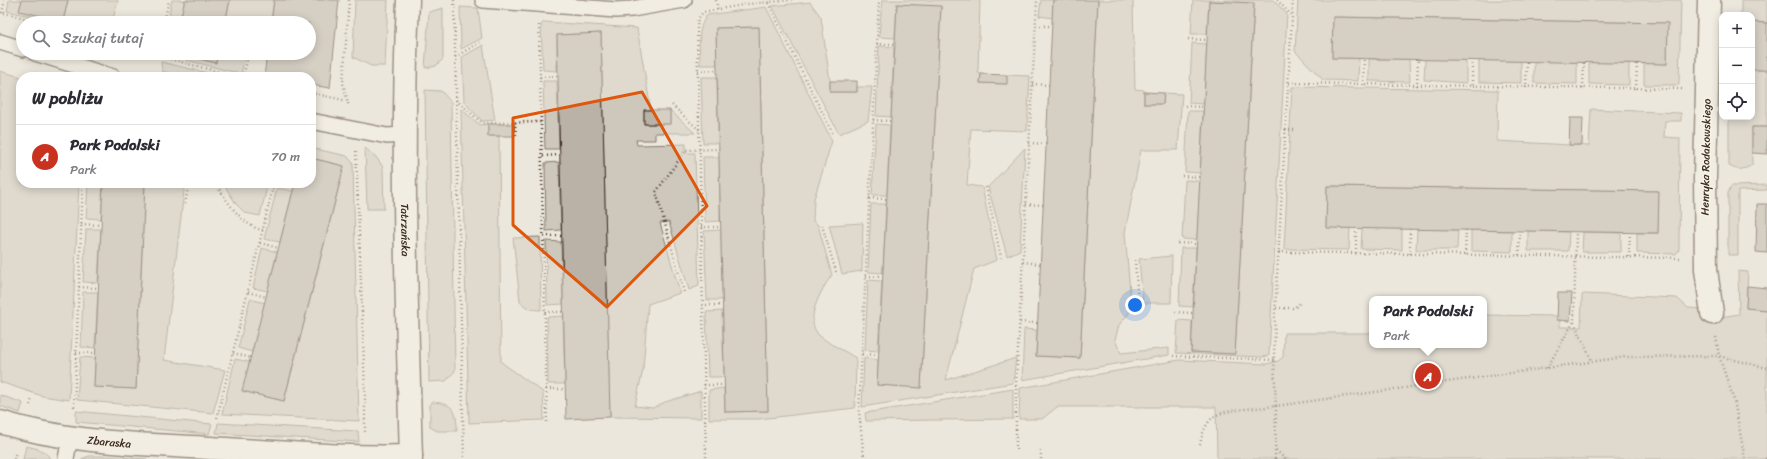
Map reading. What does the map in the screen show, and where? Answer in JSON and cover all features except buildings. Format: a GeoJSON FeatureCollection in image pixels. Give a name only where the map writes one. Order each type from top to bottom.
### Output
{"type":"FeatureCollection","features":[{"type":"Feature","properties":{"kind":"street","name":"Tatrzańska"},"geometry":{"type":"LineString","coordinates":[[408,0],[404,72],[411,458]]}},
{"type":"Feature","properties":{"kind":"street","name":"Henryka Rodakowskiego"},"geometry":{"type":"LineString","coordinates":[[1709,0],[1705,178],[1706,270],[1712,313]]}},
{"type":"Feature","properties":{"kind":"street","name":"Zbaraska"},"geometry":{"type":"LineString","coordinates":[[0,422],[44,434],[123,443],[356,457],[411,458]]}},
{"type":"Feature","properties":{"kind":"lane"},"geometry":{"type":"LineString","coordinates":[[483,0],[616,10],[632,9],[684,0]]}},
{"type":"Feature","properties":{"kind":"lane"},"geometry":{"type":"LineString","coordinates":[[0,42],[16,47]]}},
{"type":"Feature","properties":{"kind":"lane"},"geometry":{"type":"LineString","coordinates":[[58,60],[97,72]]}},
{"type":"Feature","properties":{"kind":"lane"},"geometry":{"type":"LineString","coordinates":[[316,122],[386,136],[405,136]]}},
{"type":"Feature","properties":{"kind":"lane"},"geometry":{"type":"LineString","coordinates":[[66,459],[70,437]]}},
{"type":"Feature","properties":{"kind":"path"},"geometry":{"type":"LineString","coordinates":[[5,0],[1,13],[16,16]]}},
{"type":"Feature","properties":{"kind":"path"},"geometry":{"type":"LineString","coordinates":[[165,16],[169,0]]}},
{"type":"Feature","properties":{"kind":"path"},"geometry":{"type":"LineString","coordinates":[[348,0],[343,83],[355,131],[365,391],[364,433]]}},
{"type":"Feature","properties":{"kind":"path"},"geometry":{"type":"LineString","coordinates":[[454,0],[464,459]]}},
{"type":"Feature","properties":{"kind":"path"},"geometry":{"type":"LineString","coordinates":[[716,0],[718,10]]}},
{"type":"Feature","properties":{"kind":"path"},"geometry":{"type":"LineString","coordinates":[[696,14],[792,0]]}},
{"type":"Feature","properties":{"kind":"path"},"geometry":{"type":"LineString","coordinates":[[864,459],[859,411],[879,0]]}},
{"type":"Feature","properties":{"kind":"path"},"geometry":{"type":"LineString","coordinates":[[1016,450],[1016,385],[1037,0]]}},
{"type":"Feature","properties":{"kind":"path"},"geometry":{"type":"LineString","coordinates":[[1276,0],[1292,15]]}},
{"type":"Feature","properties":{"kind":"path"},"geometry":{"type":"LineString","coordinates":[[1275,459],[1276,406],[1274,360],[1292,0]]}},
{"type":"Feature","properties":{"kind":"path"},"geometry":{"type":"LineString","coordinates":[[768,3],[833,134]]}},
{"type":"Feature","properties":{"kind":"path"},"geometry":{"type":"LineString","coordinates":[[703,12],[698,19],[697,27],[706,457]]}},
{"type":"Feature","properties":{"kind":"path"},"geometry":{"type":"LineString","coordinates":[[540,22],[546,425]]}},
{"type":"Feature","properties":{"kind":"path"},"geometry":{"type":"LineString","coordinates":[[1036,26],[1052,26]]}},
{"type":"Feature","properties":{"kind":"path"},"geometry":{"type":"LineString","coordinates":[[1188,39],[1207,40]]}},
{"type":"Feature","properties":{"kind":"path"},"geometry":{"type":"LineString","coordinates":[[455,57],[482,40]]}},
{"type":"Feature","properties":{"kind":"path"},"geometry":{"type":"LineString","coordinates":[[877,44],[895,44]]}},
{"type":"Feature","properties":{"kind":"path"},"geometry":{"type":"LineString","coordinates":[[1363,85],[1364,58]]}},
{"type":"Feature","properties":{"kind":"path"},"geometry":{"type":"LineString","coordinates":[[1417,86],[1418,59]]}},
{"type":"Feature","properties":{"kind":"path"},"geometry":{"type":"LineString","coordinates":[[178,60],[220,72]]}},
{"type":"Feature","properties":{"kind":"path"},"geometry":{"type":"LineString","coordinates":[[244,72],[248,60]]}},
{"type":"Feature","properties":{"kind":"path"},"geometry":{"type":"LineString","coordinates":[[1472,60],[1472,87]]}},
{"type":"Feature","properties":{"kind":"path"},"geometry":{"type":"LineString","coordinates":[[1526,88],[1527,61]]}},
{"type":"Feature","properties":{"kind":"path"},"geometry":{"type":"LineString","coordinates":[[1584,62],[1584,88]]}},
{"type":"Feature","properties":{"kind":"path"},"geometry":{"type":"LineString","coordinates":[[1636,89],[1637,63]]}},
{"type":"Feature","properties":{"kind":"path"},"geometry":{"type":"LineString","coordinates":[[698,71],[717,70]]}},
{"type":"Feature","properties":{"kind":"path"},"geometry":{"type":"LineString","coordinates":[[540,77],[558,76]]}},
{"type":"Feature","properties":{"kind":"path"},"geometry":{"type":"LineString","coordinates":[[1683,97],[1684,82]]}},
{"type":"Feature","properties":{"kind":"path"},"geometry":{"type":"LineString","coordinates":[[1289,83],[1684,90]]}},
{"type":"Feature","properties":{"kind":"path"},"geometry":{"type":"LineString","coordinates":[[1032,84],[1049,85]]}},
{"type":"Feature","properties":{"kind":"path"},"geometry":{"type":"LineString","coordinates":[[316,94],[348,101]]}},
{"type":"Feature","properties":{"kind":"path"},"geometry":{"type":"LineString","coordinates":[[456,99],[482,123],[542,122]]}},
{"type":"Feature","properties":{"kind":"path"},"geometry":{"type":"LineString","coordinates":[[672,105],[699,131]]}},
{"type":"Feature","properties":{"kind":"path"},"geometry":{"type":"LineString","coordinates":[[1185,106],[1204,107]]}},
{"type":"Feature","properties":{"kind":"path"},"geometry":{"type":"LineString","coordinates":[[873,120],[890,121]]}},
{"type":"Feature","properties":{"kind":"path"},"geometry":{"type":"LineString","coordinates":[[515,122],[516,136]]}},
{"type":"Feature","properties":{"kind":"path"},"geometry":{"type":"LineString","coordinates":[[1286,130],[1295,130]]}},
{"type":"Feature","properties":{"kind":"path"},"geometry":{"type":"LineString","coordinates":[[1029,143],[1046,144]]}},
{"type":"Feature","properties":{"kind":"path"},"geometry":{"type":"LineString","coordinates":[[684,292],[656,192],[686,150],[719,149]]}},
{"type":"Feature","properties":{"kind":"path"},"geometry":{"type":"LineString","coordinates":[[543,156],[559,155]]}},
{"type":"Feature","properties":{"kind":"path"},"geometry":{"type":"LineString","coordinates":[[1182,176],[1200,177]]}},
{"type":"Feature","properties":{"kind":"path"},"geometry":{"type":"LineString","coordinates":[[986,187],[1001,258]]}},
{"type":"Feature","properties":{"kind":"path"},"geometry":{"type":"LineString","coordinates":[[74,408],[83,188]]}},
{"type":"Feature","properties":{"kind":"path"},"geometry":{"type":"LineString","coordinates":[[185,204],[188,188]]}},
{"type":"Feature","properties":{"kind":"path"},"geometry":{"type":"LineString","coordinates":[[218,188],[234,212],[257,230],[263,230]]}},
{"type":"Feature","properties":{"kind":"path"},"geometry":{"type":"LineString","coordinates":[[217,418],[275,188]]}},
{"type":"Feature","properties":{"kind":"path"},"geometry":{"type":"LineString","coordinates":[[869,198],[886,199]]}},
{"type":"Feature","properties":{"kind":"path"},"geometry":{"type":"LineString","coordinates":[[1026,204],[1043,205]]}},
{"type":"Feature","properties":{"kind":"path"},"geometry":{"type":"LineString","coordinates":[[81,224],[101,225]]}},
{"type":"Feature","properties":{"kind":"path"},"geometry":{"type":"LineString","coordinates":[[822,225],[837,275]]}},
{"type":"Feature","properties":{"kind":"path"},"geometry":{"type":"LineString","coordinates":[[701,227],[720,227]]}},
{"type":"Feature","properties":{"kind":"path"},"geometry":{"type":"LineString","coordinates":[[1356,228],[1356,253]]}},
{"type":"Feature","properties":{"kind":"path"},"geometry":{"type":"LineString","coordinates":[[1410,229],[1410,254]]}},
{"type":"Feature","properties":{"kind":"path"},"geometry":{"type":"LineString","coordinates":[[1465,255],[1466,230]]}},
{"type":"Feature","properties":{"kind":"path"},"geometry":{"type":"LineString","coordinates":[[1519,255],[1520,231]]}},
{"type":"Feature","properties":{"kind":"path"},"geometry":{"type":"LineString","coordinates":[[1576,232],[1574,321],[1592,361]]}},
{"type":"Feature","properties":{"kind":"path"},"geometry":{"type":"LineString","coordinates":[[1629,257],[1630,233]]}},
{"type":"Feature","properties":{"kind":"path"},"geometry":{"type":"LineString","coordinates":[[544,236],[561,236]]}},
{"type":"Feature","properties":{"kind":"path"},"geometry":{"type":"LineString","coordinates":[[260,243],[278,248]]}},
{"type":"Feature","properties":{"kind":"path"},"geometry":{"type":"LineString","coordinates":[[1178,243],[1196,244]]}},
{"type":"Feature","properties":{"kind":"path"},"geometry":{"type":"LineString","coordinates":[[1279,252],[1682,258],[1682,251]]}},
{"type":"Feature","properties":{"kind":"path"},"geometry":{"type":"LineString","coordinates":[[1135,260],[1138,303]]}},
{"type":"Feature","properties":{"kind":"path"},"geometry":{"type":"LineString","coordinates":[[1023,262],[1040,264]]}},
{"type":"Feature","properties":{"kind":"path"},"geometry":{"type":"LineString","coordinates":[[866,276],[882,277]]}},
{"type":"Feature","properties":{"kind":"path"},"geometry":{"type":"LineString","coordinates":[[79,287],[98,288]]}},
{"type":"Feature","properties":{"kind":"path"},"geometry":{"type":"LineString","coordinates":[[248,292],[266,297]]}},
{"type":"Feature","properties":{"kind":"path"},"geometry":{"type":"LineString","coordinates":[[1276,308],[1294,308],[1300,303]]}},
{"type":"Feature","properties":{"kind":"path"},"geometry":{"type":"LineString","coordinates":[[702,305],[722,305]]}},
{"type":"Feature","properties":{"kind":"path"},"geometry":{"type":"LineString","coordinates":[[545,312],[563,312]]}},
{"type":"Feature","properties":{"kind":"path"},"geometry":{"type":"LineString","coordinates":[[1175,312],[1193,313]]}},
{"type":"Feature","properties":{"kind":"path"},"geometry":{"type":"LineString","coordinates":[[1547,368],[1574,321]]}},
{"type":"Feature","properties":{"kind":"path"},"geometry":{"type":"LineString","coordinates":[[1020,322],[1037,323]]}},
{"type":"Feature","properties":{"kind":"path"},"geometry":{"type":"LineString","coordinates":[[76,353],[95,353]]}},
{"type":"Feature","properties":{"kind":"path"},"geometry":{"type":"LineString","coordinates":[[233,353],[251,358]]}},
{"type":"Feature","properties":{"kind":"path"},"geometry":{"type":"LineString","coordinates":[[862,354],[878,355]]}},
{"type":"Feature","properties":{"kind":"path"},"geometry":{"type":"LineString","coordinates":[[1173,356],[1274,360]]}},
{"type":"Feature","properties":{"kind":"path"},"geometry":{"type":"LineString","coordinates":[[1719,356],[1734,400],[1745,459]]}},
{"type":"Feature","properties":{"kind":"path"},"geometry":{"type":"LineString","coordinates":[[1200,445],[1208,423],[1216,415],[1230,412],[1592,361],[1625,357],[1719,356],[1767,368]]}},
{"type":"Feature","properties":{"kind":"path"},"geometry":{"type":"LineString","coordinates":[[704,385],[724,385]]}},
{"type":"Feature","properties":{"kind":"path"},"geometry":{"type":"LineString","coordinates":[[546,389],[565,389]]}},
{"type":"Feature","properties":{"kind":"path"},"geometry":{"type":"LineString","coordinates":[[1041,450],[1041,459]]}},
{"type":"Feature","properties":{"kind":"path"},"geometry":{"type":"LineString","coordinates":[[1276,450],[1285,459]]}},
{"type":"Feature","properties":{"kind":"highlighted area"},"geometry":{"type":"Polygon","coordinates":[[[642,92],[707,206],[607,307],[513,225],[513,118],[642,92]]]}},
{"type":"Feature","properties":{"kind":"shaded area"},"geometry":{"type":"Polygon","coordinates":[[[9,0],[22,0],[20,11],[42,16],[30,16],[7,11],[9,0]]]}},
{"type":"Feature","properties":{"kind":"shaded area"},"geometry":{"type":"Polygon","coordinates":[[[68,0],[118,0],[114,16],[64,16],[68,0]]]}},
{"type":"Feature","properties":{"kind":"shaded area"},"geometry":{"type":"Polygon","coordinates":[[[172,0],[185,0],[181,16],[169,14],[172,0]]]}},
{"type":"Feature","properties":{"kind":"shaded area"},"geometry":{"type":"Polygon","coordinates":[[[230,0],[274,0],[272,16],[227,16],[230,0]]]}},
{"type":"Feature","properties":{"kind":"shaded area"},"geometry":{"type":"Polygon","coordinates":[[[355,0],[388,0],[385,66],[371,66],[353,57],[355,0]]]}},
{"type":"Feature","properties":{"kind":"shaded area"},"geometry":{"type":"Polygon","coordinates":[[[882,0],[980,0],[978,73],[981,74],[980,83],[1006,84],[1007,75],[1030,76],[1027,131],[971,129],[967,185],[982,187],[997,260],[974,269],[946,380],[1016,358],[1013,383],[862,407],[864,358],[878,360],[877,385],[921,387],[941,7],[897,4],[895,38],[879,37],[882,0]]]}},
{"type":"Feature","properties":{"kind":"shaded area"},"geometry":{"type":"Polygon","coordinates":[[[1041,0],[1053,0],[1053,18],[1039,16],[1041,0]]]}},
{"type":"Feature","properties":{"kind":"shaded area"},"geometry":{"type":"Polygon","coordinates":[[[1098,0],[1133,0],[1135,89],[1144,90],[1144,104],[1163,104],[1164,93],[1182,94],[1178,150],[1141,150],[1125,233],[1131,303],[1129,313],[1119,325],[1115,340],[1121,353],[1169,348],[1169,355],[1022,380],[1024,329],[1037,330],[1036,356],[1080,358],[1098,0]]]}},
{"type":"Feature","properties":{"kind":"shaded area"},"geometry":{"type":"Polygon","coordinates":[[[1193,0],[1273,0],[1287,14],[1269,356],[1261,357],[1176,353],[1178,320],[1192,321],[1191,352],[1235,354],[1254,4],[1209,1],[1207,34],[1191,34],[1193,0]]]}},
{"type":"Feature","properties":{"kind":"shaded area"},"geometry":{"type":"Polygon","coordinates":[[[1298,0],[1681,0],[1679,85],[1644,85],[1644,63],[1667,64],[1667,23],[1333,17],[1332,58],[1359,58],[1358,81],[1323,80],[1295,51],[1298,0]]]}},
{"type":"Feature","properties":{"kind":"shaded area"},"geometry":{"type":"Polygon","coordinates":[[[1741,0],[1767,0],[1767,23],[1755,22],[1755,12],[1741,12],[1741,0]]]}},
{"type":"Feature","properties":{"kind":"shaded area"},"geometry":{"type":"Polygon","coordinates":[[[810,2],[821,17],[830,81],[830,92],[857,92],[857,87],[872,87],[868,121],[839,134],[772,6],[810,2]]]}},
{"type":"Feature","properties":{"kind":"shaded area"},"geometry":{"type":"Polygon","coordinates":[[[460,7],[478,8],[482,38],[461,49],[460,7]]]}},
{"type":"Feature","properties":{"kind":"shaded area"},"geometry":{"type":"Polygon","coordinates":[[[766,7],[832,141],[814,199],[813,221],[818,225],[832,275],[815,306],[813,323],[816,331],[821,337],[856,358],[855,408],[759,419],[709,419],[709,390],[724,388],[725,412],[768,411],[759,27],[716,28],[717,65],[700,65],[700,33],[701,27],[707,15],[766,7]]]}},
{"type":"Feature","properties":{"kind":"shaded area"},"geometry":{"type":"Polygon","coordinates":[[[443,8],[443,59],[436,66],[425,68],[429,12],[443,8]]]}},
{"type":"Feature","properties":{"kind":"shaded area"},"geometry":{"type":"Polygon","coordinates":[[[544,22],[637,28],[651,110],[644,110],[644,124],[670,124],[670,110],[695,133],[655,133],[655,140],[636,140],[637,145],[686,144],[686,153],[695,153],[699,286],[689,290],[669,222],[660,223],[680,293],[648,304],[643,370],[635,406],[653,408],[665,402],[701,391],[701,418],[610,417],[601,33],[557,35],[557,71],[543,70],[541,25],[544,22]]]}},
{"type":"Feature","properties":{"kind":"shaded area"},"geometry":{"type":"Polygon","coordinates":[[[1192,43],[1207,44],[1204,104],[1189,103],[1192,43]]]}},
{"type":"Feature","properties":{"kind":"shaded area"},"geometry":{"type":"Polygon","coordinates":[[[483,45],[495,120],[482,121],[464,102],[462,57],[483,45]]]}},
{"type":"Feature","properties":{"kind":"shaded area"},"geometry":{"type":"Polygon","coordinates":[[[879,46],[894,47],[891,117],[876,116],[879,46]]]}},
{"type":"Feature","properties":{"kind":"shaded area"},"geometry":{"type":"Polygon","coordinates":[[[1369,59],[1409,59],[1410,82],[1369,81],[1369,59]]]}},
{"type":"Feature","properties":{"kind":"shaded area"},"geometry":{"type":"Polygon","coordinates":[[[1425,59],[1466,60],[1466,83],[1424,80],[1425,59]]]}},
{"type":"Feature","properties":{"kind":"shaded area"},"geometry":{"type":"Polygon","coordinates":[[[186,60],[206,60],[216,62],[216,60],[244,60],[241,72],[233,72],[186,60]]]}},
{"type":"Feature","properties":{"kind":"shaded area"},"geometry":{"type":"Polygon","coordinates":[[[1479,60],[1521,61],[1521,83],[1479,82],[1479,60]]]}},
{"type":"Feature","properties":{"kind":"shaded area"},"geometry":{"type":"Polygon","coordinates":[[[1534,61],[1577,62],[1577,84],[1534,83],[1534,61]]]}},
{"type":"Feature","properties":{"kind":"shaded area"},"geometry":{"type":"Polygon","coordinates":[[[161,62],[204,72],[165,72],[162,71],[161,62]]]}},
{"type":"Feature","properties":{"kind":"shaded area"},"geometry":{"type":"Polygon","coordinates":[[[1589,62],[1629,63],[1629,85],[1589,84],[1589,62]]]}},
{"type":"Feature","properties":{"kind":"shaded area"},"geometry":{"type":"Polygon","coordinates":[[[1755,70],[1767,70],[1767,127],[1752,127],[1752,165],[1744,169],[1732,168],[1729,166],[1729,120],[1755,120],[1755,70]]]}},
{"type":"Feature","properties":{"kind":"shaded area"},"geometry":{"type":"Polygon","coordinates":[[[0,71],[16,76],[16,188],[79,188],[69,400],[42,396],[0,382],[0,71]]]}},
{"type":"Feature","properties":{"kind":"shaded area"},"geometry":{"type":"Polygon","coordinates":[[[701,77],[717,77],[718,143],[703,143],[701,77]]]}},
{"type":"Feature","properties":{"kind":"shaded area"},"geometry":{"type":"Polygon","coordinates":[[[543,81],[557,81],[559,149],[545,149],[543,81]]]}},
{"type":"Feature","properties":{"kind":"shaded area"},"geometry":{"type":"Polygon","coordinates":[[[1292,87],[1498,90],[1497,141],[1589,146],[1591,109],[1681,113],[1681,121],[1665,121],[1664,137],[1680,138],[1679,250],[1676,254],[1637,253],[1637,233],[1658,233],[1658,191],[1327,186],[1326,227],[1350,228],[1349,250],[1284,249],[1292,87]]]}},
{"type":"Feature","properties":{"kind":"shaded area"},"geometry":{"type":"Polygon","coordinates":[[[425,90],[441,91],[451,102],[455,371],[446,381],[429,382],[425,90]]]}},
{"type":"Feature","properties":{"kind":"shaded area"},"geometry":{"type":"Polygon","coordinates":[[[461,109],[480,125],[488,124],[488,136],[499,136],[501,362],[543,392],[544,420],[469,423],[461,109]]]}},
{"type":"Feature","properties":{"kind":"shaded area"},"geometry":{"type":"Polygon","coordinates":[[[1188,111],[1203,111],[1200,173],[1185,172],[1188,111]]]}},
{"type":"Feature","properties":{"kind":"shaded area"},"geometry":{"type":"Polygon","coordinates":[[[876,124],[890,125],[887,195],[872,195],[876,124]]]}},
{"type":"Feature","properties":{"kind":"shaded area"},"geometry":{"type":"Polygon","coordinates":[[[365,148],[376,157],[383,167],[384,209],[367,209],[365,148]]]}},
{"type":"Feature","properties":{"kind":"shaded area"},"geometry":{"type":"Polygon","coordinates":[[[1025,148],[1020,250],[1007,256],[988,187],[1025,148]]]}},
{"type":"Feature","properties":{"kind":"shaded area"},"geometry":{"type":"Polygon","coordinates":[[[316,149],[347,156],[353,163],[359,421],[222,414],[235,359],[250,362],[243,391],[284,401],[344,166],[316,159],[316,149]]]}},
{"type":"Feature","properties":{"kind":"shaded area"},"geometry":{"type":"Polygon","coordinates":[[[703,157],[719,157],[720,221],[705,222],[703,157]]]}},
{"type":"Feature","properties":{"kind":"shaded area"},"geometry":{"type":"Polygon","coordinates":[[[559,162],[561,230],[546,231],[545,163],[559,162]]]}},
{"type":"Feature","properties":{"kind":"shaded area"},"geometry":{"type":"Polygon","coordinates":[[[1185,180],[1200,181],[1197,240],[1182,239],[1185,180]]]}},
{"type":"Feature","properties":{"kind":"shaded area"},"geometry":{"type":"Polygon","coordinates":[[[1767,185],[1767,190],[1738,191],[1738,255],[1728,255],[1728,193],[1731,186],[1767,185]]]}},
{"type":"Feature","properties":{"kind":"shaded area"},"geometry":{"type":"Polygon","coordinates":[[[88,188],[103,188],[101,219],[86,218],[88,188]]]}},
{"type":"Feature","properties":{"kind":"shaded area"},"geometry":{"type":"Polygon","coordinates":[[[145,188],[184,188],[164,360],[225,370],[213,413],[77,400],[80,357],[95,358],[94,387],[136,389],[145,188]]]}},
{"type":"Feature","properties":{"kind":"shaded area"},"geometry":{"type":"Polygon","coordinates":[[[226,188],[267,188],[260,216],[245,213],[236,204],[226,188]]]}},
{"type":"Feature","properties":{"kind":"shaded area"},"geometry":{"type":"Polygon","coordinates":[[[277,188],[293,191],[280,242],[264,239],[277,188]]]}},
{"type":"Feature","properties":{"kind":"shaded area"},"geometry":{"type":"Polygon","coordinates":[[[871,204],[886,204],[883,273],[868,272],[871,204]]]}},
{"type":"Feature","properties":{"kind":"shaded area"},"geometry":{"type":"Polygon","coordinates":[[[863,223],[862,271],[842,274],[829,225],[863,223]]]}},
{"type":"Feature","properties":{"kind":"shaded area"},"geometry":{"type":"Polygon","coordinates":[[[1362,228],[1402,229],[1402,250],[1361,249],[1362,228]]]}},
{"type":"Feature","properties":{"kind":"shaded area"},"geometry":{"type":"Polygon","coordinates":[[[86,229],[101,229],[98,283],[83,282],[86,229]]]}},
{"type":"Feature","properties":{"kind":"shaded area"},"geometry":{"type":"Polygon","coordinates":[[[1417,229],[1458,230],[1457,250],[1416,250],[1417,229]]]}},
{"type":"Feature","properties":{"kind":"shaded area"},"geometry":{"type":"Polygon","coordinates":[[[721,230],[722,300],[707,300],[704,231],[721,230]]]}},
{"type":"Feature","properties":{"kind":"shaded area"},"geometry":{"type":"Polygon","coordinates":[[[1471,230],[1512,231],[1512,252],[1471,251],[1471,230]]]}},
{"type":"Feature","properties":{"kind":"shaded area"},"geometry":{"type":"Polygon","coordinates":[[[1528,231],[1569,232],[1568,251],[1528,251],[1528,231]]]}},
{"type":"Feature","properties":{"kind":"shaded area"},"geometry":{"type":"Polygon","coordinates":[[[1583,232],[1621,233],[1621,252],[1582,252],[1583,232]]]}},
{"type":"Feature","properties":{"kind":"shaded area"},"geometry":{"type":"Polygon","coordinates":[[[540,237],[541,310],[535,310],[525,306],[520,301],[513,238],[540,237]]]}},
{"type":"Feature","properties":{"kind":"shaded area"},"geometry":{"type":"Polygon","coordinates":[[[546,241],[561,242],[563,304],[547,305],[546,241]]]}},
{"type":"Feature","properties":{"kind":"shaded area"},"geometry":{"type":"Polygon","coordinates":[[[262,248],[277,252],[268,291],[253,288],[262,248]]]}},
{"type":"Feature","properties":{"kind":"shaded area"},"geometry":{"type":"Polygon","coordinates":[[[1181,248],[1196,248],[1193,307],[1179,306],[1181,248]]]}},
{"type":"Feature","properties":{"kind":"shaded area"},"geometry":{"type":"Polygon","coordinates":[[[1172,256],[1171,303],[1143,303],[1139,259],[1172,256]]]}},
{"type":"Feature","properties":{"kind":"shaded area"},"geometry":{"type":"Polygon","coordinates":[[[1738,271],[1748,272],[1746,308],[1767,310],[1767,459],[1217,459],[1216,407],[1057,407],[1042,419],[1019,419],[1020,388],[1179,360],[1267,364],[1278,361],[1283,357],[1284,333],[1369,333],[1369,348],[1487,348],[1487,315],[1557,316],[1557,320],[1560,320],[1560,327],[1581,327],[1582,295],[1584,294],[1677,298],[1688,308],[1703,309],[1703,316],[1727,316],[1739,314],[1738,271]]]}},
{"type":"Feature","properties":{"kind":"shaded area"},"geometry":{"type":"Polygon","coordinates":[[[868,280],[882,281],[878,351],[865,350],[868,280]]]}},
{"type":"Feature","properties":{"kind":"shaded area"},"geometry":{"type":"Polygon","coordinates":[[[83,292],[98,292],[95,348],[81,347],[83,292]]]}},
{"type":"Feature","properties":{"kind":"shaded area"},"geometry":{"type":"Polygon","coordinates":[[[250,299],[265,303],[252,352],[238,348],[250,299]]]}},
{"type":"Feature","properties":{"kind":"shaded area"},"geometry":{"type":"Polygon","coordinates":[[[722,311],[724,377],[708,377],[706,312],[722,311]]]}},
{"type":"Feature","properties":{"kind":"shaded area"},"geometry":{"type":"Polygon","coordinates":[[[563,316],[565,384],[548,384],[547,317],[563,316]]]}},
{"type":"Feature","properties":{"kind":"shaded area"},"geometry":{"type":"Polygon","coordinates":[[[1013,389],[1013,419],[866,421],[865,413],[1013,389]]]}},
{"type":"Feature","properties":{"kind":"shaded area"},"geometry":{"type":"Polygon","coordinates":[[[0,395],[23,403],[20,413],[0,406],[0,395]]]}},
{"type":"Feature","properties":{"kind":"shaded area"},"geometry":{"type":"Polygon","coordinates":[[[432,402],[445,404],[453,409],[456,418],[457,431],[437,431],[430,427],[430,405],[432,402]]]}},
{"type":"Feature","properties":{"kind":"shaded area"},"geometry":{"type":"Polygon","coordinates":[[[76,411],[212,424],[209,434],[76,422],[76,411]]]}},
{"type":"Feature","properties":{"kind":"shaded area"},"geometry":{"type":"Polygon","coordinates":[[[218,423],[358,431],[359,442],[216,433],[218,423]]]}},
{"type":"Feature","properties":{"kind":"shaded area"},"geometry":{"type":"Polygon","coordinates":[[[26,446],[43,451],[50,459],[23,459],[26,446]]]}},
{"type":"Feature","properties":{"kind":"shaded area"},"geometry":{"type":"Polygon","coordinates":[[[89,456],[105,456],[147,459],[81,459],[89,456]]]}},
{"type":"Feature","properties":{"kind":"place","name":"Park Podolski"},"geometry":{"type":"Point","coordinates":[1428,376]}}]}
